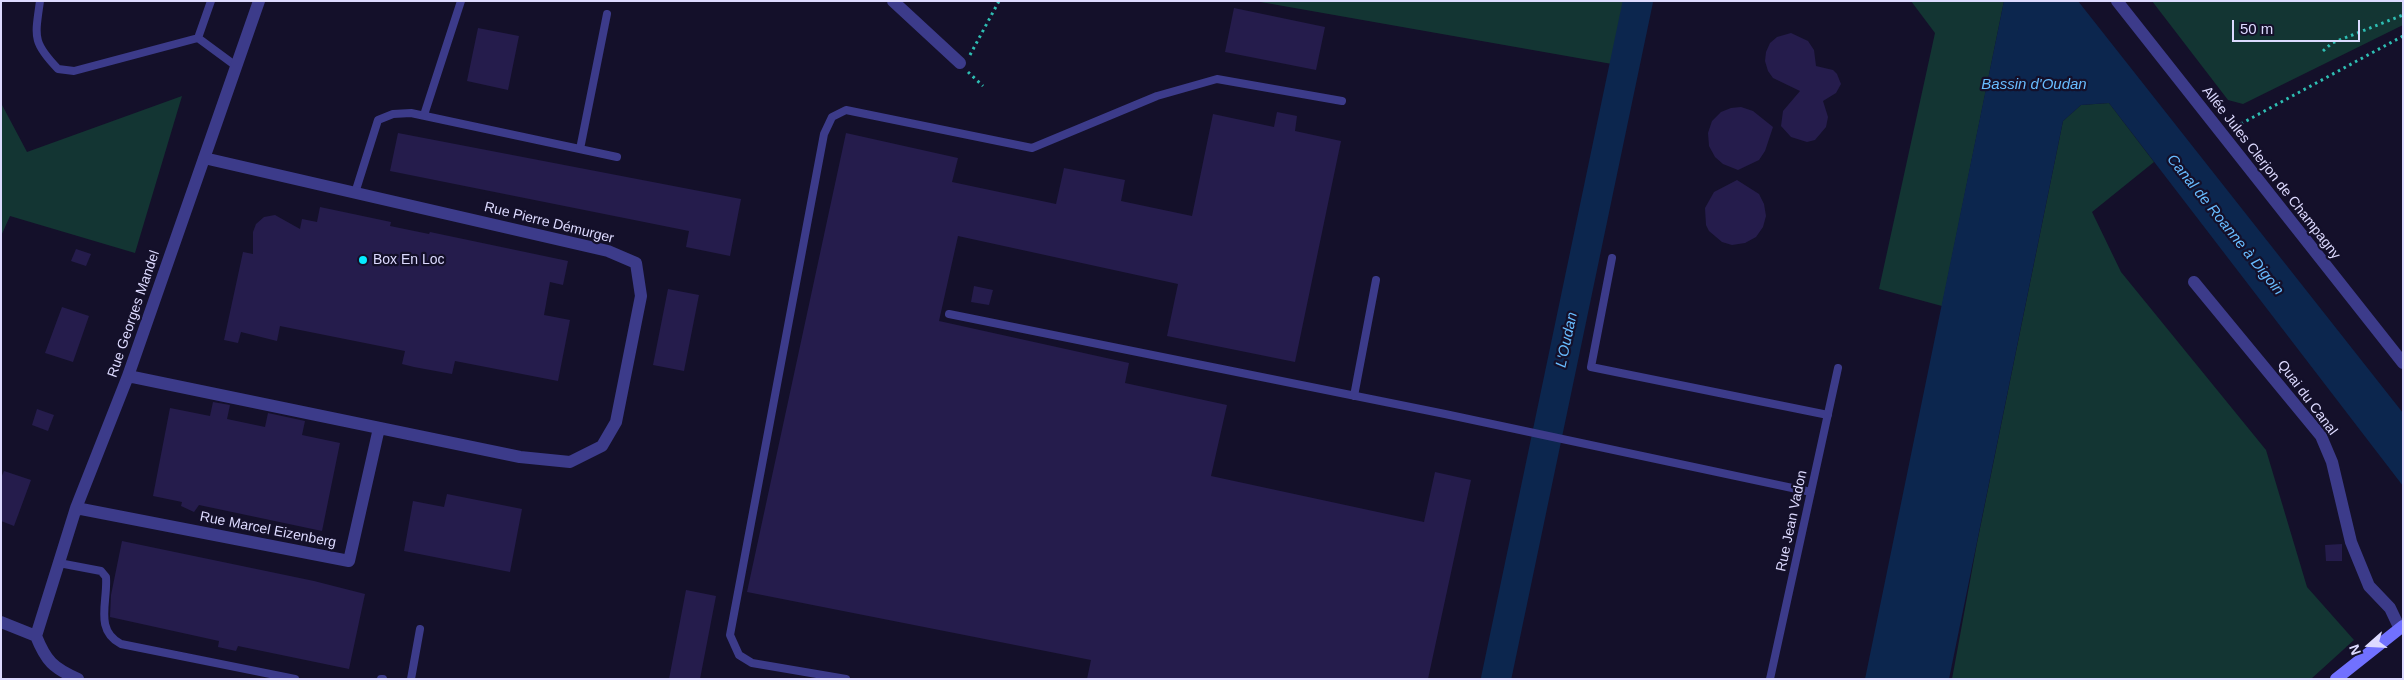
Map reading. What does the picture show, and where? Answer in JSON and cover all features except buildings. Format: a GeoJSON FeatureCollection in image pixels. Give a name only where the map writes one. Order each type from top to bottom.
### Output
{"type":"FeatureCollection","features":[{"type":"Feature","properties":{"kind":"street","name":"Rue Georges Mandel"},"geometry":{"type":"LineString","coordinates":[[36,636],[76,508],[128,376],[259,1]]}},
{"type":"Feature","properties":{"kind":"street"},"geometry":{"type":"LineString","coordinates":[[893,1],[960,63]]}},
{"type":"Feature","properties":{"kind":"street","name":"Allée Jules Clerjon de Champagny"},"geometry":{"type":"LineString","coordinates":[[2117,1],[2403,363]]}},
{"type":"Feature","properties":{"kind":"street","name":"Rue Pierre Démurger"},"geometry":{"type":"LineString","coordinates":[[128,376],[520,457],[570,462],[602,446],[616,422],[641,296],[636,263],[608,251],[204,158]]}},
{"type":"Feature","properties":{"kind":"street","name":"Quai du Canal"},"geometry":{"type":"LineString","coordinates":[[2194,282],[2321,436],[2332,462],[2351,542],[2369,586],[2390,608],[2401,626]]}},
{"type":"Feature","properties":{"kind":"street","name":"Rue Marcel Eizenberg"},"geometry":{"type":"LineString","coordinates":[[76,508],[349,561],[379,428]]}},
{"type":"Feature","properties":{"kind":"street"},"geometry":{"type":"LineString","coordinates":[[1,622],[36,636],[44,657],[64,673],[78,679]]}},
{"type":"Feature","properties":{"kind":"street"},"geometry":{"type":"LineString","coordinates":[[2336,679],[2401,626]]}},
{"type":"Feature","properties":{"kind":"lane"},"geometry":{"type":"LineString","coordinates":[[40,1],[36,32],[41,52],[58,70],[74,71],[198,38]]}},
{"type":"Feature","properties":{"kind":"lane"},"geometry":{"type":"LineString","coordinates":[[198,38],[210,1]]}},
{"type":"Feature","properties":{"kind":"lane"},"geometry":{"type":"LineString","coordinates":[[424,115],[462,1]]}},
{"type":"Feature","properties":{"kind":"lane"},"geometry":{"type":"LineString","coordinates":[[580,149],[607,14]]}},
{"type":"Feature","properties":{"kind":"lane"},"geometry":{"type":"LineString","coordinates":[[198,38],[236,66]]}},
{"type":"Feature","properties":{"kind":"lane"},"geometry":{"type":"LineString","coordinates":[[846,679],[752,663],[739,655],[730,636],[824,134],[832,117],[846,110],[1032,148],[1157,96],[1217,79],[1342,101]]}},
{"type":"Feature","properties":{"kind":"lane"},"geometry":{"type":"LineString","coordinates":[[355,193],[378,120],[393,114],[412,112],[617,157]]}},
{"type":"Feature","properties":{"kind":"lane"},"geometry":{"type":"LineString","coordinates":[[1612,258],[1591,366],[1828,415]]}},
{"type":"Feature","properties":{"kind":"lane"},"geometry":{"type":"LineString","coordinates":[[1354,396],[1376,280]]}},
{"type":"Feature","properties":{"kind":"lane"},"geometry":{"type":"LineString","coordinates":[[949,314],[1354,396],[1811,492]]}},
{"type":"Feature","properties":{"kind":"lane","name":"Rue Jean Vadon"},"geometry":{"type":"LineString","coordinates":[[1770,679],[1838,368]]}},
{"type":"Feature","properties":{"kind":"lane"},"geometry":{"type":"LineString","coordinates":[[59,563],[101,571],[106,577],[104,625],[113,640],[121,644],[295,679]]}},
{"type":"Feature","properties":{"kind":"lane"},"geometry":{"type":"LineString","coordinates":[[411,679],[420,629]]}},
{"type":"Feature","properties":{"kind":"path"},"geometry":{"type":"LineString","coordinates":[[973,52],[999,1]]}},
{"type":"Feature","properties":{"kind":"path"},"geometry":{"type":"LineString","coordinates":[[2323,51],[2332,43],[2403,15]]}},
{"type":"Feature","properties":{"kind":"path"},"geometry":{"type":"LineString","coordinates":[[2221,135],[2403,36]]}},
{"type":"Feature","properties":{"kind":"path"},"geometry":{"type":"LineString","coordinates":[[960,63],[983,86]]}},
{"type":"Feature","properties":{"kind":"green space"},"geometry":{"type":"Polygon","coordinates":[[[1255,1],[1625,1],[1612,64],[1255,1]]]}},
{"type":"Feature","properties":{"kind":"green space"},"geometry":{"type":"Polygon","coordinates":[[[1911,1],[2004,1],[1942,306],[1879,289],[1935,33],[1911,1]]]}},
{"type":"Feature","properties":{"kind":"green space"},"geometry":{"type":"Polygon","coordinates":[[[2152,1],[2403,1],[2403,25],[2243,104],[2228,100],[2152,1]]]}},
{"type":"Feature","properties":{"kind":"green space"},"geometry":{"type":"Polygon","coordinates":[[[182,96],[135,253],[10,216],[1,236],[1,103],[27,152],[182,96]]]}},
{"type":"Feature","properties":{"kind":"green space"},"geometry":{"type":"Polygon","coordinates":[[[2109,103],[2154,162],[2092,212],[2121,272],[2266,450],[2307,587],[2354,640],[2311,679],[1952,679],[1977,543],[2063,121],[2081,105],[2109,103]]]}},
{"type":"Feature","properties":{"kind":"water","name":"Bassin d'Oudan"},"geometry":{"type":"Polygon","coordinates":[[[2004,1],[2078,1],[2403,413],[2403,486],[2109,103],[2081,105],[2063,121],[1949,679],[1865,679],[2004,1]]]}},
{"type":"Feature","properties":{"kind":"waterway","name":"L'Oudan"},"geometry":{"type":"LineString","coordinates":[[1496,679],[1638,1]]}},
{"type":"Feature","properties":{"kind":"place","name":"Box En Loc"},"geometry":{"type":"Point","coordinates":[363,260]}},
{"type":"Feature","properties":{"kind":"water label","name":"Canal de Roanne à Digoin"},"geometry":{"type":"Point","coordinates":[2225,225]}}]}
